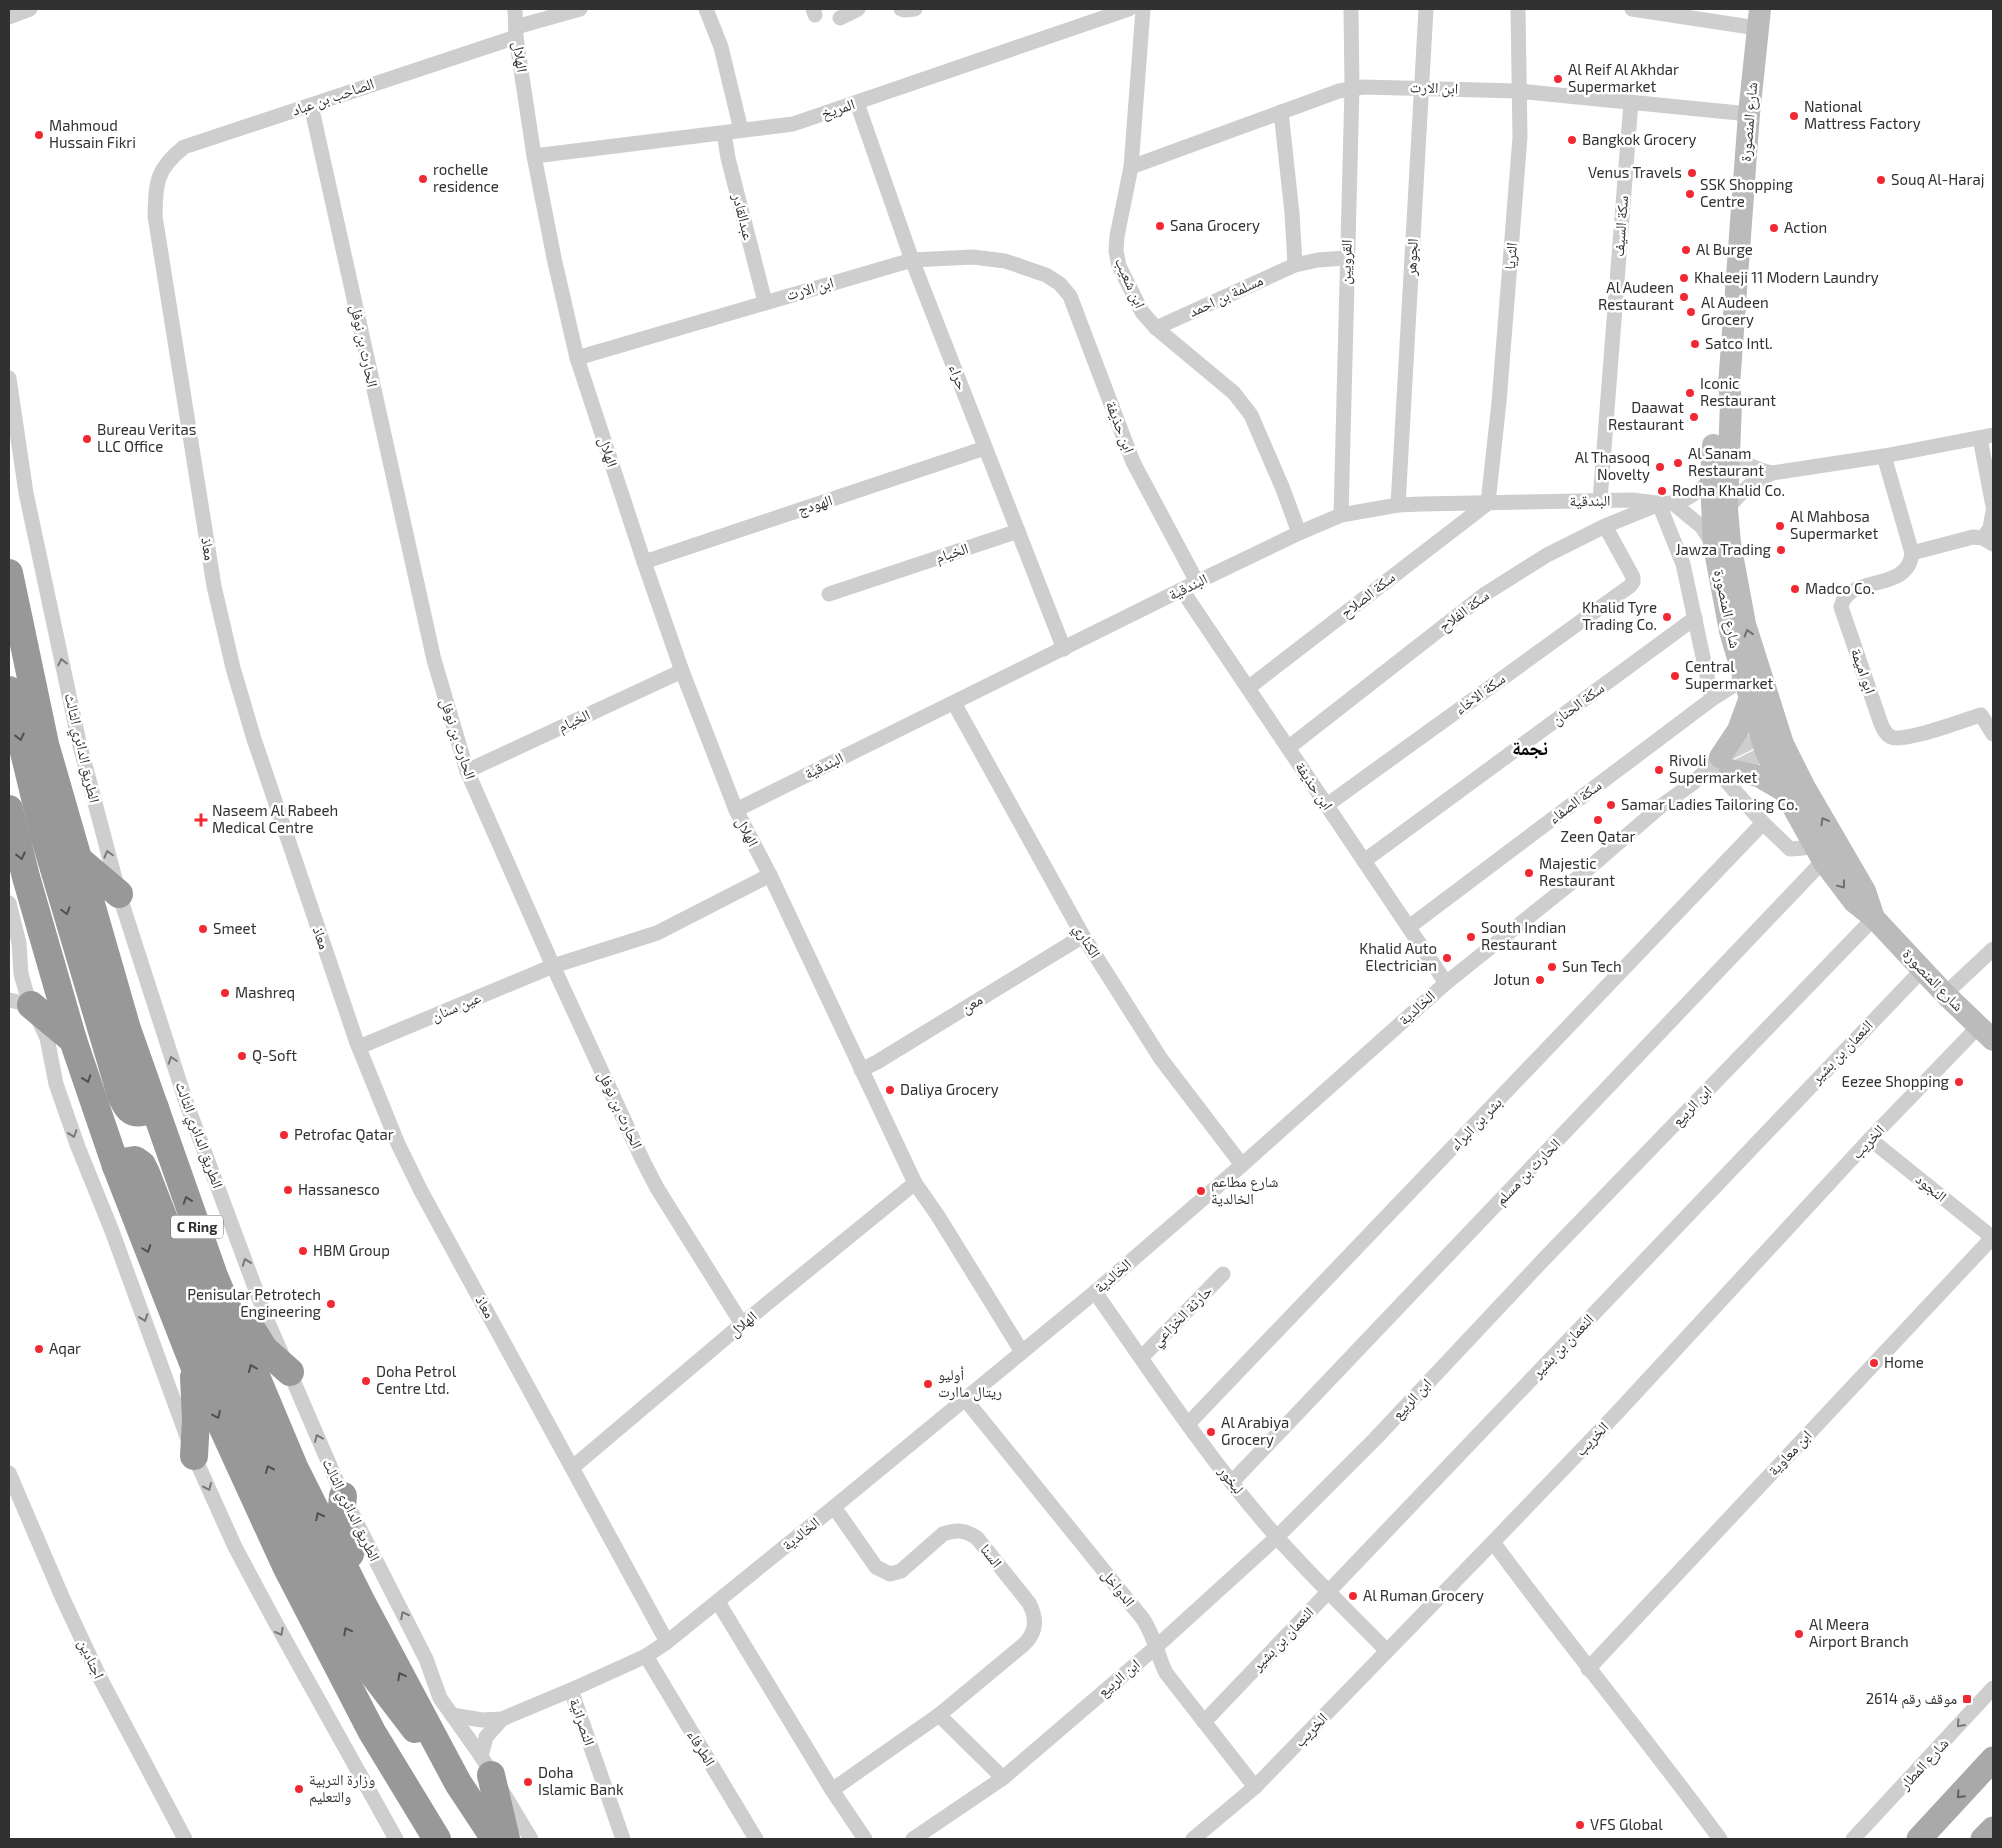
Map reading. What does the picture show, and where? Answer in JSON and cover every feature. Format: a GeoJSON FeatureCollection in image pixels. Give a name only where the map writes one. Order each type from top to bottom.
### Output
{"type":"FeatureCollection","features":[{"type":"Feature","properties":{"kind":"highway","name":"الطريق الدائري الثالث"},"geometry":{"type":"LineString","coordinates":[[9,573],[45,744],[127,1029],[214,1276],[294,1467],[360,1599],[458,1783],[495,1839]]}},
{"type":"Feature","properties":{"kind":"highway"},"geometry":{"type":"LineString","coordinates":[[9,690],[44,836],[121,1095],[133,1112],[140,1113],[155,1108]]}},
{"type":"Feature","properties":{"kind":"highway"},"geometry":{"type":"LineString","coordinates":[[9,809],[26,877],[73,1040],[116,1166],[193,1363],[286,1566],[372,1732],[437,1839]]}},
{"type":"Feature","properties":{"kind":"highway"},"geometry":{"type":"LineString","coordinates":[[79,860],[118,894]]}},
{"type":"Feature","properties":{"kind":"highway"},"geometry":{"type":"LineString","coordinates":[[20,1003],[73,1040]]}},
{"type":"Feature","properties":{"kind":"highway"},"geometry":{"type":"LineString","coordinates":[[116,1166],[123,1162],[135,1160],[146,1172],[205,1326],[287,1508],[349,1635],[390,1696],[458,1783]]}},
{"type":"Feature","properties":{"kind":"highway"},"geometry":{"type":"LineString","coordinates":[[214,1276],[235,1302],[264,1349],[290,1372]]}},
{"type":"Feature","properties":{"kind":"highway"},"geometry":{"type":"LineString","coordinates":[[193,1363],[196,1419],[194,1456]]}},
{"type":"Feature","properties":{"kind":"highway"},"geometry":{"type":"LineString","coordinates":[[343,1496],[341,1507],[342,1528],[355,1572],[360,1599]]}},
{"type":"Feature","properties":{"kind":"highway"},"geometry":{"type":"LineString","coordinates":[[486,1766],[506,1839]]}},
{"type":"Feature","properties":{"kind":"main road","name":"شارع المنصورة"},"geometry":{"type":"LineString","coordinates":[[1759,18],[1749,114],[1729,385],[1731,402],[1726,510],[1730,544],[1745,624],[1771,741],[1784,791],[1819,853],[1854,902],[1874,918],[1945,994],[1986,1033]]}},
{"type":"Feature","properties":{"kind":"main road","name":"شارع المنصورة"},"geometry":{"type":"LineString","coordinates":[[1729,385],[1722,392],[1719,402],[1712,454],[1711,480],[1714,546],[1730,631],[1747,689],[1771,741],[1804,786],[1865,891],[1874,918]]}},
{"type":"Feature","properties":{"kind":"main road"},"geometry":{"type":"LineString","coordinates":[[1747,689],[1738,730],[1723,767],[1758,776],[1784,791]]}},
{"type":"Feature","properties":{"kind":"main road"},"geometry":{"type":"LineString","coordinates":[[1919,1839],[1993,1759]]}},
{"type":"Feature","properties":{"kind":"main road"},"geometry":{"type":"LineString","coordinates":[[1983,1839],[1993,1829]]}},
{"type":"Feature","properties":{"kind":"street","name":"الهلال"},"geometry":{"type":"LineString","coordinates":[[515,9],[516,32],[534,156],[554,258],[577,358],[682,671],[736,810],[770,875],[915,1183],[938,1216],[1022,1352]]}},
{"type":"Feature","properties":{"kind":"street"},"geometry":{"type":"LineString","coordinates":[[516,32],[580,9]]}},
{"type":"Feature","properties":{"kind":"street"},"geometry":{"type":"LineString","coordinates":[[706,9],[721,47],[741,130]]}},
{"type":"Feature","properties":{"kind":"street"},"geometry":{"type":"LineString","coordinates":[[840,18],[858,9]]}},
{"type":"Feature","properties":{"kind":"street"},"geometry":{"type":"LineString","coordinates":[[901,9],[915,9]]}},
{"type":"Feature","properties":{"kind":"street","name":"المريخ"},"geometry":{"type":"LineString","coordinates":[[534,156],[793,124],[1129,9]]}},
{"type":"Feature","properties":{"kind":"street","name":"ابن شعيب"},"geometry":{"type":"LineString","coordinates":[[1143,9],[1131,167],[1119,220],[1116,251],[1120,266],[1142,312],[1156,328],[1234,393],[1251,415],[1283,489],[1286,502],[1299,533]]}},
{"type":"Feature","properties":{"kind":"street","name":"القرويين"},"geometry":{"type":"LineString","coordinates":[[1341,515],[1346,258],[1352,88],[1351,9]]}},
{"type":"Feature","properties":{"kind":"street","name":"الجوهر"},"geometry":{"type":"LineString","coordinates":[[1398,505],[1426,9]]}},
{"type":"Feature","properties":{"kind":"street","name":"الثريا"},"geometry":{"type":"LineString","coordinates":[[1488,503],[1499,402],[1520,137],[1518,9]]}},
{"type":"Feature","properties":{"kind":"street"},"geometry":{"type":"LineString","coordinates":[[1632,9],[1759,18]]}},
{"type":"Feature","properties":{"kind":"street","name":"الصاحب بن عباد"},"geometry":{"type":"LineString","coordinates":[[160,173],[170,158],[184,147],[311,105],[516,32]]}},
{"type":"Feature","properties":{"kind":"street","name":"ابن الارت"},"geometry":{"type":"LineString","coordinates":[[1131,167],[1339,91],[1352,88],[1422,87],[1518,90],[1749,114]]}},
{"type":"Feature","properties":{"kind":"street","name":"سكة السيف"},"geometry":{"type":"LineString","coordinates":[[1600,500],[1630,102]]}},
{"type":"Feature","properties":{"kind":"street","name":"حراء"},"geometry":{"type":"LineString","coordinates":[[857,103],[912,260],[1064,649]]}},
{"type":"Feature","properties":{"kind":"street","name":"الحارث بن نوفل"},"geometry":{"type":"LineString","coordinates":[[311,105],[434,660],[467,772],[553,966],[657,1188],[742,1324]]}},
{"type":"Feature","properties":{"kind":"street"},"geometry":{"type":"LineString","coordinates":[[1281,112],[1292,213],[1295,265]]}},
{"type":"Feature","properties":{"kind":"street","name":"عبدالقادر"},"geometry":{"type":"LineString","coordinates":[[724,133],[728,158],[765,302]]}},
{"type":"Feature","properties":{"kind":"street","name":"معاذ"},"geometry":{"type":"LineString","coordinates":[[160,173],[156,192],[155,216],[214,586],[233,668],[254,739],[358,1047],[395,1136],[421,1191],[667,1642]]}},
{"type":"Feature","properties":{"kind":"street","name":"ابن الارت"},"geometry":{"type":"LineString","coordinates":[[577,358],[912,260],[973,257],[1005,261],[1046,275]]}},
{"type":"Feature","properties":{"kind":"street","name":"مسلمة بن احمد"},"geometry":{"type":"LineString","coordinates":[[1156,328],[1295,265],[1318,260],[1346,258]]}},
{"type":"Feature","properties":{"kind":"street","name":"ابن حذيفة"},"geometry":{"type":"LineString","coordinates":[[1046,275],[1060,284],[1070,296],[1134,462],[1198,582]]}},
{"type":"Feature","properties":{"kind":"street","name":"الطريق الدائري الثالث"},"geometry":{"type":"LineString","coordinates":[[9,378],[26,493],[77,732],[118,894],[186,1102],[267,1320],[343,1496],[426,1659],[440,1698],[486,1766],[531,1839]]}},
{"type":"Feature","properties":{"kind":"street"},"geometry":{"type":"LineString","coordinates":[[1726,510],[1751,484],[1772,473],[1884,456],[1987,436],[1993,506]]}},
{"type":"Feature","properties":{"kind":"street"},"geometry":{"type":"LineString","coordinates":[[1728,446],[1734,454],[1747,464],[1772,473]]}},
{"type":"Feature","properties":{"kind":"street","name":"الهودج"},"geometry":{"type":"LineString","coordinates":[[644,562],[986,448]]}},
{"type":"Feature","properties":{"kind":"street"},"geometry":{"type":"LineString","coordinates":[[1884,456],[1912,553],[1973,537],[1988,541],[1993,511]]}},
{"type":"Feature","properties":{"kind":"street"},"geometry":{"type":"LineString","coordinates":[[1666,504],[1688,499],[1711,480]]}},
{"type":"Feature","properties":{"kind":"street","name":"البندقية"},"geometry":{"type":"LineString","coordinates":[[736,810],[1198,582],[1299,533],[1341,515],[1398,505],[1600,500],[1632,500],[1666,504]]}},
{"type":"Feature","properties":{"kind":"street","name":"سكة الصلاح"},"geometry":{"type":"LineString","coordinates":[[1248,688],[1488,503]]}},
{"type":"Feature","properties":{"kind":"street"},"geometry":{"type":"LineString","coordinates":[[1666,504],[1702,527],[1714,546]]}},
{"type":"Feature","properties":{"kind":"street"},"geometry":{"type":"LineString","coordinates":[[1666,504],[1695,618],[1712,699]]}},
{"type":"Feature","properties":{"kind":"street","name":"سكة الفلاح"},"geometry":{"type":"LineString","coordinates":[[1288,748],[1485,594],[1547,555],[1605,526],[1666,504]]}},
{"type":"Feature","properties":{"kind":"street","name":"سكة الاخاء"},"geometry":{"type":"LineString","coordinates":[[1327,805],[1622,592],[1633,582],[1632,576],[1605,526]]}},
{"type":"Feature","properties":{"kind":"street","name":"الخيام"},"geometry":{"type":"LineString","coordinates":[[829,594],[1018,531]]}},
{"type":"Feature","properties":{"kind":"street","name":"ابو اميمة"},"geometry":{"type":"LineString","coordinates":[[1912,553],[1911,562],[1907,570],[1897,576],[1853,590],[1842,600],[1842,613],[1880,722],[1890,736],[1906,738],[1987,712],[1993,734]]}},
{"type":"Feature","properties":{"kind":"street","name":"ابن حذيفة"},"geometry":{"type":"LineString","coordinates":[[1182,590],[1446,983]]}},
{"type":"Feature","properties":{"kind":"street","name":"سكة الحنان"},"geometry":{"type":"LineString","coordinates":[[1364,861],[1695,618]]}},
{"type":"Feature","properties":{"kind":"street","name":"الخيام"},"geometry":{"type":"LineString","coordinates":[[467,772],[682,671]]}},
{"type":"Feature","properties":{"kind":"street","name":"سكة الصفاء"},"geometry":{"type":"LineString","coordinates":[[1409,927],[1712,699],[1747,689]]}},
{"type":"Feature","properties":{"kind":"street","name":"الكناري"},"geometry":{"type":"LineString","coordinates":[[954,703],[1083,936],[1161,1059],[1242,1165]]}},
{"type":"Feature","properties":{"kind":"street","name":"الخالدية"},"geometry":{"type":"LineString","coordinates":[[452,1715],[482,1720],[502,1719],[646,1656],[667,1642],[1095,1292],[1242,1165],[1446,983],[1581,875],[1661,806],[1692,784],[1771,741]]}},
{"type":"Feature","properties":{"kind":"street"},"geometry":{"type":"LineString","coordinates":[[1723,767],[1763,823],[1790,849],[1803,848],[1819,853]]}},
{"type":"Feature","properties":{"kind":"street","name":"بشر بن البراء"},"geometry":{"type":"LineString","coordinates":[[1188,1424],[1763,823]]}},
{"type":"Feature","properties":{"kind":"street","name":"الحارث بن مسلم"},"geometry":{"type":"LineString","coordinates":[[1232,1482],[1819,853]]}},
{"type":"Feature","properties":{"kind":"street"},"geometry":{"type":"LineString","coordinates":[[553,966],[657,932],[770,875]]}},
{"type":"Feature","properties":{"kind":"street"},"geometry":{"type":"LineString","coordinates":[[9,903],[19,943],[23,985],[20,1003],[47,1038],[56,1084],[78,1147],[112,1231],[194,1456],[235,1547],[396,1839]]}},
{"type":"Feature","properties":{"kind":"street","name":"ابن الربيع"},"geometry":{"type":"LineString","coordinates":[[912,1839],[1004,1778],[1156,1647],[1277,1537],[1375,1439],[1545,1258],[1874,918]]}},
{"type":"Feature","properties":{"kind":"street","name":"معن"},"geometry":{"type":"LineString","coordinates":[[861,1070],[1083,936]]}},
{"type":"Feature","properties":{"kind":"street"},"geometry":{"type":"LineString","coordinates":[[1945,994],[1993,950]]}},
{"type":"Feature","properties":{"kind":"street"},"geometry":{"type":"LineString","coordinates":[[9,983],[20,964]]}},
{"type":"Feature","properties":{"kind":"street","name":"عين سنان"},"geometry":{"type":"LineString","coordinates":[[358,1047],[553,966]]}},
{"type":"Feature","properties":{"kind":"street","name":"النعمان بن بشير"},"geometry":{"type":"LineString","coordinates":[[1204,1722],[1922,970]]}},
{"type":"Feature","properties":{"kind":"street","name":"الخريب"},"geometry":{"type":"LineString","coordinates":[[1193,1839],[1255,1787],[1493,1542],[1623,1407],[1870,1139],[1986,1033]]}},
{"type":"Feature","properties":{"kind":"street","name":"النجود"},"geometry":{"type":"LineString","coordinates":[[1870,1139],[1993,1238]]}},
{"type":"Feature","properties":{"kind":"street","name":"الهلال"},"geometry":{"type":"LineString","coordinates":[[573,1467],[742,1324],[915,1183]]}},
{"type":"Feature","properties":{"kind":"street","name":"ابن معاوية"},"geometry":{"type":"LineString","coordinates":[[1588,1669],[1993,1238]]}},
{"type":"Feature","properties":{"kind":"street","name":"حارثة الخزاعي"},"geometry":{"type":"LineString","coordinates":[[1141,1358],[1223,1274]]}},
{"type":"Feature","properties":{"kind":"street","name":"لبخور"},"geometry":{"type":"LineString","coordinates":[[1095,1292],[1188,1424],[1232,1482],[1277,1537],[1387,1651]]}},
{"type":"Feature","properties":{"kind":"street","name":"الدواخل"},"geometry":{"type":"LineString","coordinates":[[965,1399],[1143,1619],[1152,1633],[1160,1661],[1166,1673],[1255,1787]]}},
{"type":"Feature","properties":{"kind":"street","name":"اجنادين"},"geometry":{"type":"LineString","coordinates":[[9,1474],[63,1599],[100,1678],[185,1839]]}},
{"type":"Feature","properties":{"kind":"street","name":"السنا"},"geometry":{"type":"LineString","coordinates":[[832,1790],[938,1714],[1029,1640],[1035,1621],[1029,1603],[977,1538],[969,1533],[961,1530],[943,1534],[901,1571],[890,1574],[876,1567],[834,1507]]}},
{"type":"Feature","properties":{"kind":"street"},"geometry":{"type":"LineString","coordinates":[[1493,1542],[1588,1669],[1676,1779],[1720,1839]]}},
{"type":"Feature","properties":{"kind":"street"},"geometry":{"type":"LineString","coordinates":[[718,1602],[832,1790],[865,1839]]}},
{"type":"Feature","properties":{"kind":"street","name":"الطرفاء"},"geometry":{"type":"LineString","coordinates":[[646,1656],[756,1839]]}},
{"type":"Feature","properties":{"kind":"street","name":"شارع المطار"},"geometry":{"type":"LineString","coordinates":[[1853,1839],[1993,1688]]}},
{"type":"Feature","properties":{"kind":"street","name":"النصرانية"},"geometry":{"type":"LineString","coordinates":[[571,1690],[623,1839]]}},
{"type":"Feature","properties":{"kind":"street"},"geometry":{"type":"LineString","coordinates":[[938,1714],[1004,1778]]}},
{"type":"Feature","properties":{"kind":"street","name":"الخالدية"},"geometry":{"type":"LineString","coordinates":[[486,1766],[486,1737],[502,1719]]}},
{"type":"Feature","properties":{"kind":"place","name":"Al Reif Al Akhdar Supermarket"},"geometry":{"type":"Point","coordinates":[1558,79]}},
{"type":"Feature","properties":{"kind":"place","name":"National Mattress Factory"},"geometry":{"type":"Point","coordinates":[1794,116]}},
{"type":"Feature","properties":{"kind":"place","name":"Mahmoud Hussain Fikri"},"geometry":{"type":"Point","coordinates":[39,135]}},
{"type":"Feature","properties":{"kind":"place","name":"Bangkok Grocery"},"geometry":{"type":"Point","coordinates":[1572,140]}},
{"type":"Feature","properties":{"kind":"place","name":"Venus Travels"},"geometry":{"type":"Point","coordinates":[1692,173]}},
{"type":"Feature","properties":{"kind":"place","name":"rochelle residence"},"geometry":{"type":"Point","coordinates":[423,179]}},
{"type":"Feature","properties":{"kind":"place","name":"Souq Al-Haraj"},"geometry":{"type":"Point","coordinates":[1881,180]}},
{"type":"Feature","properties":{"kind":"place","name":"SSK Shopping Centre"},"geometry":{"type":"Point","coordinates":[1690,194]}},
{"type":"Feature","properties":{"kind":"place","name":"Sana Grocery"},"geometry":{"type":"Point","coordinates":[1160,226]}},
{"type":"Feature","properties":{"kind":"place","name":"Action"},"geometry":{"type":"Point","coordinates":[1774,228]}},
{"type":"Feature","properties":{"kind":"place","name":"Al Burge"},"geometry":{"type":"Point","coordinates":[1686,250]}},
{"type":"Feature","properties":{"kind":"place","name":"Khaleeji 11 Modern Laundry"},"geometry":{"type":"Point","coordinates":[1684,278]}},
{"type":"Feature","properties":{"kind":"place","name":"Al Audeen Restaurant"},"geometry":{"type":"Point","coordinates":[1684,297]}},
{"type":"Feature","properties":{"kind":"place","name":"Al Audeen Grocery"},"geometry":{"type":"Point","coordinates":[1691,312]}},
{"type":"Feature","properties":{"kind":"place","name":"Satco Intl."},"geometry":{"type":"Point","coordinates":[1695,344]}},
{"type":"Feature","properties":{"kind":"place","name":"Iconic Restaurant"},"geometry":{"type":"Point","coordinates":[1690,393]}},
{"type":"Feature","properties":{"kind":"place","name":"Daawat Restaurant"},"geometry":{"type":"Point","coordinates":[1694,417]}},
{"type":"Feature","properties":{"kind":"place","name":"Bureau Veritas LLC Office"},"geometry":{"type":"Point","coordinates":[87,439]}},
{"type":"Feature","properties":{"kind":"place","name":"Al Sanam Restaurant"},"geometry":{"type":"Point","coordinates":[1678,463]}},
{"type":"Feature","properties":{"kind":"place","name":"Al Thasooq Novelty"},"geometry":{"type":"Point","coordinates":[1660,467]}},
{"type":"Feature","properties":{"kind":"place","name":"Rodha Khalid Co."},"geometry":{"type":"Point","coordinates":[1662,491]}},
{"type":"Feature","properties":{"kind":"place","name":"Al Mahbosa Supermarket"},"geometry":{"type":"Point","coordinates":[1780,526]}},
{"type":"Feature","properties":{"kind":"place","name":"Jawza Trading"},"geometry":{"type":"Point","coordinates":[1781,550]}},
{"type":"Feature","properties":{"kind":"place","name":"Madco Co."},"geometry":{"type":"Point","coordinates":[1795,589]}},
{"type":"Feature","properties":{"kind":"place","name":"Khalid Tyre Trading Co."},"geometry":{"type":"Point","coordinates":[1667,617]}},
{"type":"Feature","properties":{"kind":"place","name":"Central Supermarket"},"geometry":{"type":"Point","coordinates":[1675,676]}},
{"type":"Feature","properties":{"kind":"place","name":"Rivoli Supermarket"},"geometry":{"type":"Point","coordinates":[1659,770]}},
{"type":"Feature","properties":{"kind":"place","name":"Samar Ladies Tailoring Co."},"geometry":{"type":"Point","coordinates":[1611,805]}},
{"type":"Feature","properties":{"kind":"place","name":"Naseem Al Rabeeh Medical Centre"},"geometry":{"type":"Point","coordinates":[201,820]}},
{"type":"Feature","properties":{"kind":"place","name":"Zeen Qatar"},"geometry":{"type":"Point","coordinates":[1598,820]}},
{"type":"Feature","properties":{"kind":"place","name":"Majestic Restaurant"},"geometry":{"type":"Point","coordinates":[1529,873]}},
{"type":"Feature","properties":{"kind":"place","name":"Smeet"},"geometry":{"type":"Point","coordinates":[203,929]}},
{"type":"Feature","properties":{"kind":"place","name":"South Indian Restaurant"},"geometry":{"type":"Point","coordinates":[1471,937]}},
{"type":"Feature","properties":{"kind":"place","name":"Khalid Auto Electrician"},"geometry":{"type":"Point","coordinates":[1447,958]}},
{"type":"Feature","properties":{"kind":"place","name":"Sun Tech"},"geometry":{"type":"Point","coordinates":[1552,967]}},
{"type":"Feature","properties":{"kind":"place","name":"Jotun"},"geometry":{"type":"Point","coordinates":[1540,980]}},
{"type":"Feature","properties":{"kind":"place","name":"Mashreq"},"geometry":{"type":"Point","coordinates":[225,993]}},
{"type":"Feature","properties":{"kind":"place","name":"Q-Soft"},"geometry":{"type":"Point","coordinates":[242,1056]}},
{"type":"Feature","properties":{"kind":"place","name":"Eezee Shopping"},"geometry":{"type":"Point","coordinates":[1959,1082]}},
{"type":"Feature","properties":{"kind":"place","name":"Daliya Grocery"},"geometry":{"type":"Point","coordinates":[890,1090]}},
{"type":"Feature","properties":{"kind":"place","name":"Petrofac Qatar"},"geometry":{"type":"Point","coordinates":[284,1135]}},
{"type":"Feature","properties":{"kind":"place","name":"Hassanesco"},"geometry":{"type":"Point","coordinates":[288,1190]}},
{"type":"Feature","properties":{"kind":"place","name":"شارع مطاعم الخالدية"},"geometry":{"type":"Point","coordinates":[1201,1191]}},
{"type":"Feature","properties":{"kind":"place","name":"HBM Group"},"geometry":{"type":"Point","coordinates":[303,1251]}},
{"type":"Feature","properties":{"kind":"place","name":"Penisular Petrotech Engineering"},"geometry":{"type":"Point","coordinates":[331,1304]}},
{"type":"Feature","properties":{"kind":"place","name":"Aqar"},"geometry":{"type":"Point","coordinates":[39,1349]}},
{"type":"Feature","properties":{"kind":"place","name":"Home"},"geometry":{"type":"Point","coordinates":[1874,1363]}},
{"type":"Feature","properties":{"kind":"place","name":"Doha Petrol Centre Ltd."},"geometry":{"type":"Point","coordinates":[366,1381]}},
{"type":"Feature","properties":{"kind":"place","name":"أوليو ريتال ماارت"},"geometry":{"type":"Point","coordinates":[928,1384]}},
{"type":"Feature","properties":{"kind":"place","name":"Al Arabiya Grocery"},"geometry":{"type":"Point","coordinates":[1211,1432]}},
{"type":"Feature","properties":{"kind":"place","name":"Al Ruman Grocery"},"geometry":{"type":"Point","coordinates":[1353,1596]}},
{"type":"Feature","properties":{"kind":"place","name":"Al Meera Airport Branch"},"geometry":{"type":"Point","coordinates":[1799,1634]}},
{"type":"Feature","properties":{"kind":"place","name":"موقف رقم 2614"},"geometry":{"type":"Point","coordinates":[1967,1699]}},
{"type":"Feature","properties":{"kind":"place","name":"Doha Islamic Bank"},"geometry":{"type":"Point","coordinates":[528,1782]}},
{"type":"Feature","properties":{"kind":"place","name":"وزارة التربية والتعليم"},"geometry":{"type":"Point","coordinates":[299,1789]}},
{"type":"Feature","properties":{"kind":"place","name":"VFS Global"},"geometry":{"type":"Point","coordinates":[1580,1825]}},
{"type":"Feature","properties":{"kind":"district","name":"نجمة"},"geometry":{"type":"Point","coordinates":[1530,748]}}]}
